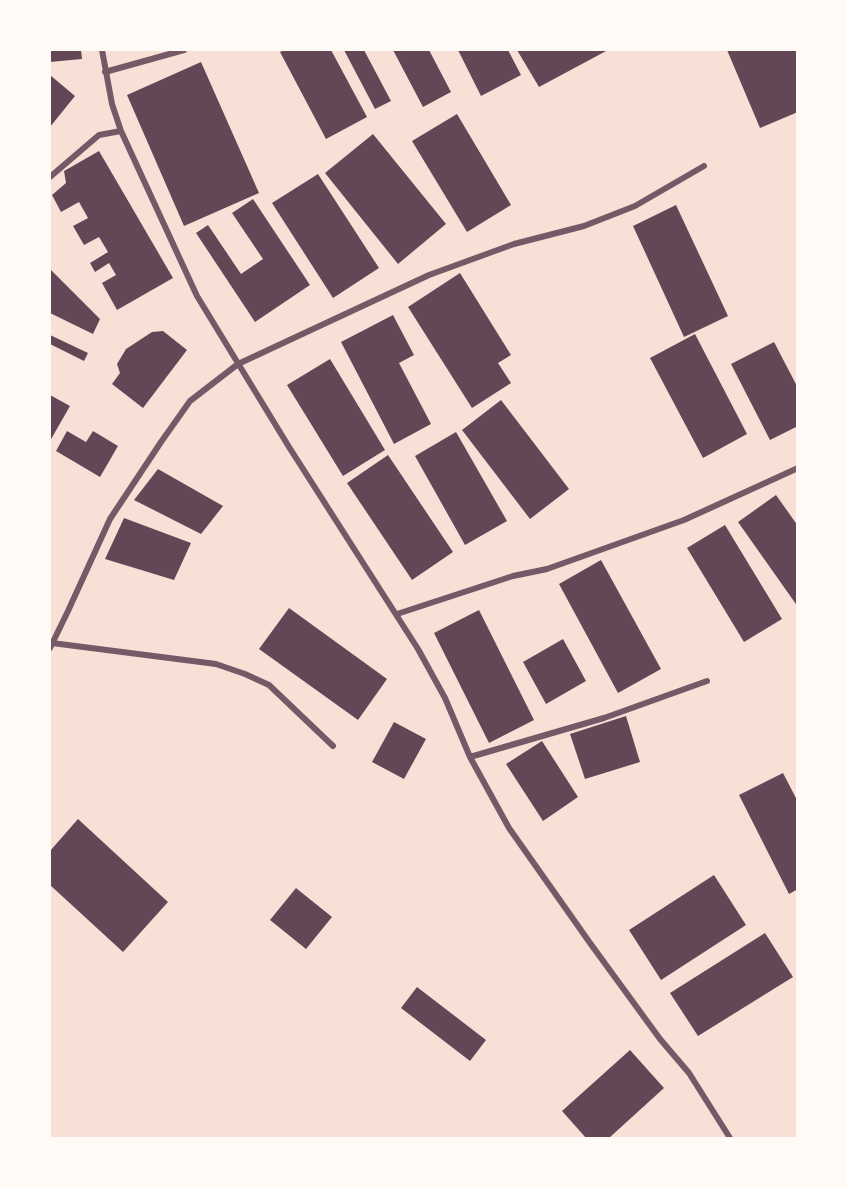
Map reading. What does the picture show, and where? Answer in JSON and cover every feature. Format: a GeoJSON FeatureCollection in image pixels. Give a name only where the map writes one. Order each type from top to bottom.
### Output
{"type":"FeatureCollection","features":[{"type":"Feature","properties":{"kind":"street"},"geometry":{"type":"LineString","coordinates":[[102,50],[112,104],[122,131],[197,296],[289,447],[397,614],[444,698],[470,757],[509,828],[590,944],[660,1039],[689,1073],[730,1138]]}},
{"type":"Feature","properties":{"kind":"street"},"geometry":{"type":"LineString","coordinates":[[105,72],[184,50]]}},
{"type":"Feature","properties":{"kind":"street"},"geometry":{"type":"LineString","coordinates":[[50,177],[99,135],[122,131]]}},
{"type":"Feature","properties":{"kind":"street"},"geometry":{"type":"LineString","coordinates":[[333,746],[268,685],[245,674],[216,664],[51,645],[110,519],[190,401],[238,364],[429,275],[514,244],[585,226],[634,206],[704,166]]}},
{"type":"Feature","properties":{"kind":"street"},"geometry":{"type":"LineString","coordinates":[[397,614],[513,576],[548,568],[684,520],[798,468]]}},
{"type":"Feature","properties":{"kind":"street"},"geometry":{"type":"LineString","coordinates":[[470,757],[604,718],[707,681]]}},
{"type":"Feature","properties":{"kind":"building"},"geometry":{"type":"Polygon","coordinates":[[[50,50],[81,50],[82,59],[50,62],[50,50]]]}},
{"type":"Feature","properties":{"kind":"building"},"geometry":{"type":"Polygon","coordinates":[[[285,50],[331,50],[367,117],[326,139],[280,52],[285,50]]]}},
{"type":"Feature","properties":{"kind":"building"},"geometry":{"type":"Polygon","coordinates":[[[344,50],[364,50],[391,101],[375,109],[344,50]]]}},
{"type":"Feature","properties":{"kind":"building"},"geometry":{"type":"Polygon","coordinates":[[[393,50],[429,50],[451,92],[423,107],[393,50]]]}},
{"type":"Feature","properties":{"kind":"building"},"geometry":{"type":"Polygon","coordinates":[[[458,50],[508,50],[521,75],[481,96],[458,50]]]}},
{"type":"Feature","properties":{"kind":"building"},"geometry":{"type":"Polygon","coordinates":[[[517,50],[608,50],[539,87],[517,50]]]}},
{"type":"Feature","properties":{"kind":"building"},"geometry":{"type":"Polygon","coordinates":[[[727,50],[798,50],[798,112],[760,128],[727,50]]]}},
{"type":"Feature","properties":{"kind":"building"},"geometry":{"type":"Polygon","coordinates":[[[201,62],[259,193],[184,226],[127,95],[201,62]]]}},
{"type":"Feature","properties":{"kind":"building"},"geometry":{"type":"Polygon","coordinates":[[[50,75],[75,96],[50,127],[50,75]]]}},
{"type":"Feature","properties":{"kind":"building"},"geometry":{"type":"Polygon","coordinates":[[[457,114],[511,205],[467,232],[412,141],[457,114]]]}},
{"type":"Feature","properties":{"kind":"building"},"geometry":{"type":"Polygon","coordinates":[[[373,134],[446,224],[398,264],[325,173],[373,134]]]}},
{"type":"Feature","properties":{"kind":"building"},"geometry":{"type":"Polygon","coordinates":[[[99,151],[173,278],[117,310],[102,283],[116,275],[109,263],[95,272],[90,263],[108,252],[99,237],[84,245],[73,226],[88,218],[79,202],[61,212],[52,195],[66,183],[64,171],[99,151]]]}},
{"type":"Feature","properties":{"kind":"building"},"geometry":{"type":"Polygon","coordinates":[[[318,174],[379,268],[333,298],[272,203],[318,174]]]}},
{"type":"Feature","properties":{"kind":"building"},"geometry":{"type":"Polygon","coordinates":[[[253,199],[310,285],[255,322],[196,233],[208,225],[241,274],[263,259],[232,213],[253,199]]]}},
{"type":"Feature","properties":{"kind":"building"},"geometry":{"type":"Polygon","coordinates":[[[676,205],[728,316],[684,337],[633,226],[676,205]]]}},
{"type":"Feature","properties":{"kind":"building"},"geometry":{"type":"Polygon","coordinates":[[[50,269],[100,319],[93,334],[50,313],[50,269]]]}},
{"type":"Feature","properties":{"kind":"building"},"geometry":{"type":"Polygon","coordinates":[[[460,273],[511,355],[498,363],[511,383],[472,408],[408,307],[460,273]]]}},
{"type":"Feature","properties":{"kind":"building"},"geometry":{"type":"Polygon","coordinates":[[[393,315],[414,355],[399,363],[431,424],[394,444],[341,342],[393,315]]]}},
{"type":"Feature","properties":{"kind":"building"},"geometry":{"type":"Polygon","coordinates":[[[163,331],[187,350],[143,408],[112,384],[120,373],[117,364],[126,349],[152,332],[163,331]]]}},
{"type":"Feature","properties":{"kind":"building"},"geometry":{"type":"Polygon","coordinates":[[[695,334],[747,434],[703,458],[650,358],[695,334]]]}},
{"type":"Feature","properties":{"kind":"building"},"geometry":{"type":"Polygon","coordinates":[[[50,335],[88,353],[84,361],[50,344],[50,335]]]}},
{"type":"Feature","properties":{"kind":"building"},"geometry":{"type":"Polygon","coordinates":[[[774,342],[798,388],[798,426],[770,440],[731,364],[774,342]]]}},
{"type":"Feature","properties":{"kind":"building"},"geometry":{"type":"Polygon","coordinates":[[[330,359],[385,450],[343,476],[287,385],[330,359]]]}},
{"type":"Feature","properties":{"kind":"building"},"geometry":{"type":"Polygon","coordinates":[[[50,395],[70,406],[50,441],[50,395]]]}},
{"type":"Feature","properties":{"kind":"building"},"geometry":{"type":"Polygon","coordinates":[[[501,400],[569,489],[530,519],[462,430],[501,400]]]}},
{"type":"Feature","properties":{"kind":"building"},"geometry":{"type":"Polygon","coordinates":[[[67,431],[86,442],[93,431],[118,446],[100,477],[56,451],[67,431]]]}},
{"type":"Feature","properties":{"kind":"building"},"geometry":{"type":"Polygon","coordinates":[[[456,432],[507,521],[465,545],[415,456],[456,432]]]}},
{"type":"Feature","properties":{"kind":"building"},"geometry":{"type":"Polygon","coordinates":[[[388,455],[453,552],[412,580],[347,483],[388,455]]]}},
{"type":"Feature","properties":{"kind":"building"},"geometry":{"type":"Polygon","coordinates":[[[158,469],[223,506],[201,534],[134,500],[158,469]]]}},
{"type":"Feature","properties":{"kind":"building"},"geometry":{"type":"Polygon","coordinates":[[[776,495],[798,526],[798,607],[738,522],[776,495]]]}},
{"type":"Feature","properties":{"kind":"building"},"geometry":{"type":"Polygon","coordinates":[[[124,518],[191,543],[174,580],[105,559],[124,518]]]}},
{"type":"Feature","properties":{"kind":"building"},"geometry":{"type":"Polygon","coordinates":[[[725,525],[782,619],[744,642],[687,548],[725,525]]]}},
{"type":"Feature","properties":{"kind":"building"},"geometry":{"type":"Polygon","coordinates":[[[601,560],[661,669],[618,693],[559,584],[601,560]]]}},
{"type":"Feature","properties":{"kind":"building"},"geometry":{"type":"Polygon","coordinates":[[[289,608],[387,679],[358,720],[259,649],[289,608]]]}},
{"type":"Feature","properties":{"kind":"building"},"geometry":{"type":"Polygon","coordinates":[[[479,610],[534,720],[489,743],[434,633],[479,610]]]}},
{"type":"Feature","properties":{"kind":"building"},"geometry":{"type":"Polygon","coordinates":[[[563,639],[586,681],[546,704],[523,662],[563,639]]]}},
{"type":"Feature","properties":{"kind":"building"},"geometry":{"type":"Polygon","coordinates":[[[626,716],[640,762],[585,779],[570,734],[626,716]]]}},
{"type":"Feature","properties":{"kind":"building"},"geometry":{"type":"Polygon","coordinates":[[[394,722],[426,739],[404,779],[372,762],[394,722]]]}},
{"type":"Feature","properties":{"kind":"building"},"geometry":{"type":"Polygon","coordinates":[[[542,741],[578,797],[543,821],[506,764],[542,741]]]}},
{"type":"Feature","properties":{"kind":"building"},"geometry":{"type":"Polygon","coordinates":[[[783,773],[798,802],[798,889],[789,894],[739,795],[783,773]]]}},
{"type":"Feature","properties":{"kind":"building"},"geometry":{"type":"Polygon","coordinates":[[[78,819],[168,902],[123,952],[50,885],[50,851],[78,819]]]}},
{"type":"Feature","properties":{"kind":"building"},"geometry":{"type":"Polygon","coordinates":[[[714,875],[746,925],[661,980],[629,930],[714,875]]]}},
{"type":"Feature","properties":{"kind":"building"},"geometry":{"type":"Polygon","coordinates":[[[296,888],[332,917],[306,949],[270,920],[296,888]]]}},
{"type":"Feature","properties":{"kind":"building"},"geometry":{"type":"Polygon","coordinates":[[[765,933],[793,977],[698,1036],[670,993],[765,933]]]}},
{"type":"Feature","properties":{"kind":"building"},"geometry":{"type":"Polygon","coordinates":[[[417,987],[486,1040],[470,1061],[401,1008],[417,987]]]}},
{"type":"Feature","properties":{"kind":"building"},"geometry":{"type":"Polygon","coordinates":[[[630,1050],[664,1088],[609,1138],[586,1138],[562,1111],[630,1050]]]}}]}
